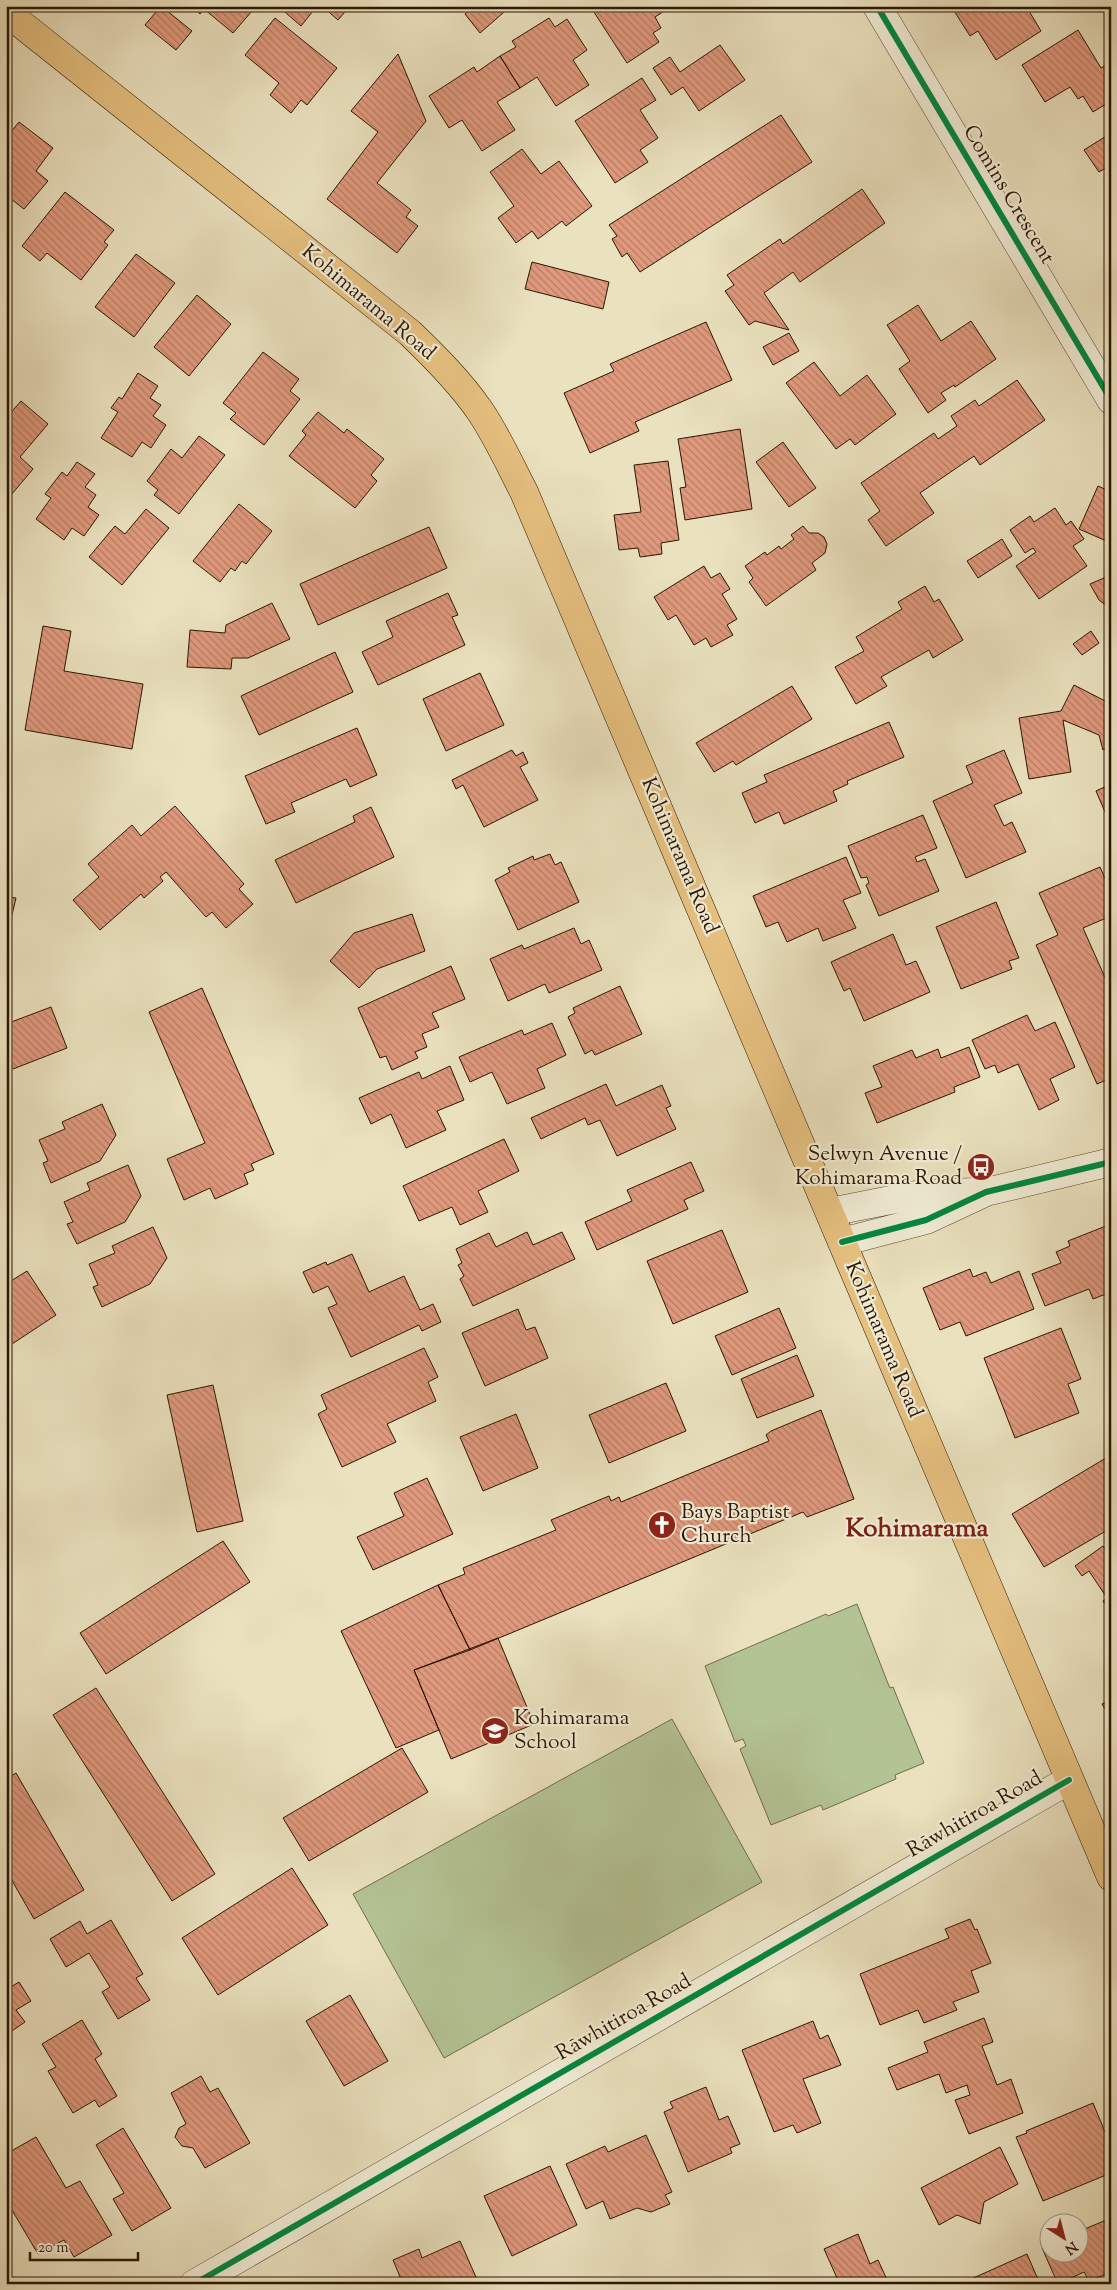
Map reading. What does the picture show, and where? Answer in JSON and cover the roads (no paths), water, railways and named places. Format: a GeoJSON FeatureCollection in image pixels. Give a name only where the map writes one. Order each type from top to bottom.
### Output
{"type":"FeatureCollection","features":[{"type":"Feature","properties":{"kind":"main road","name":"Kohimarama Road"},"geometry":{"type":"LineString","coordinates":[[6,12],[410,333],[435,358],[480,411],[524,492],[1111,1877]]}},
{"type":"Feature","properties":{"kind":"street","name":"Comins Crescent"},"geometry":{"type":"LineString","coordinates":[[877,6],[1111,400]]}},
{"type":"Feature","properties":{"kind":"street"},"geometry":{"type":"LineString","coordinates":[[842,1242],[926,1220],[986,1192],[1111,1162]]}},
{"type":"Feature","properties":{"kind":"street"},"geometry":{"type":"LineString","coordinates":[[830,1212],[921,1194],[986,1192]]}},
{"type":"Feature","properties":{"kind":"street","name":"Rāwhitiroa Road"},"geometry":{"type":"LineString","coordinates":[[194,2284],[1069,1780]]}},
{"type":"Feature","properties":{"kind":"place","name":"Selwyn Avenue / Kohimarama Road"},"geometry":{"type":"Point","coordinates":[981,1167]}},
{"type":"Feature","properties":{"kind":"place","name":"Bays Baptist Church"},"geometry":{"type":"Point","coordinates":[662,1525]}},
{"type":"Feature","properties":{"kind":"place","name":"Kohimarama School"},"geometry":{"type":"Point","coordinates":[495,1731]}},
{"type":"Feature","properties":{"kind":"district","name":"Kohimarama"},"geometry":{"type":"Point","coordinates":[917,1529]}}]}
